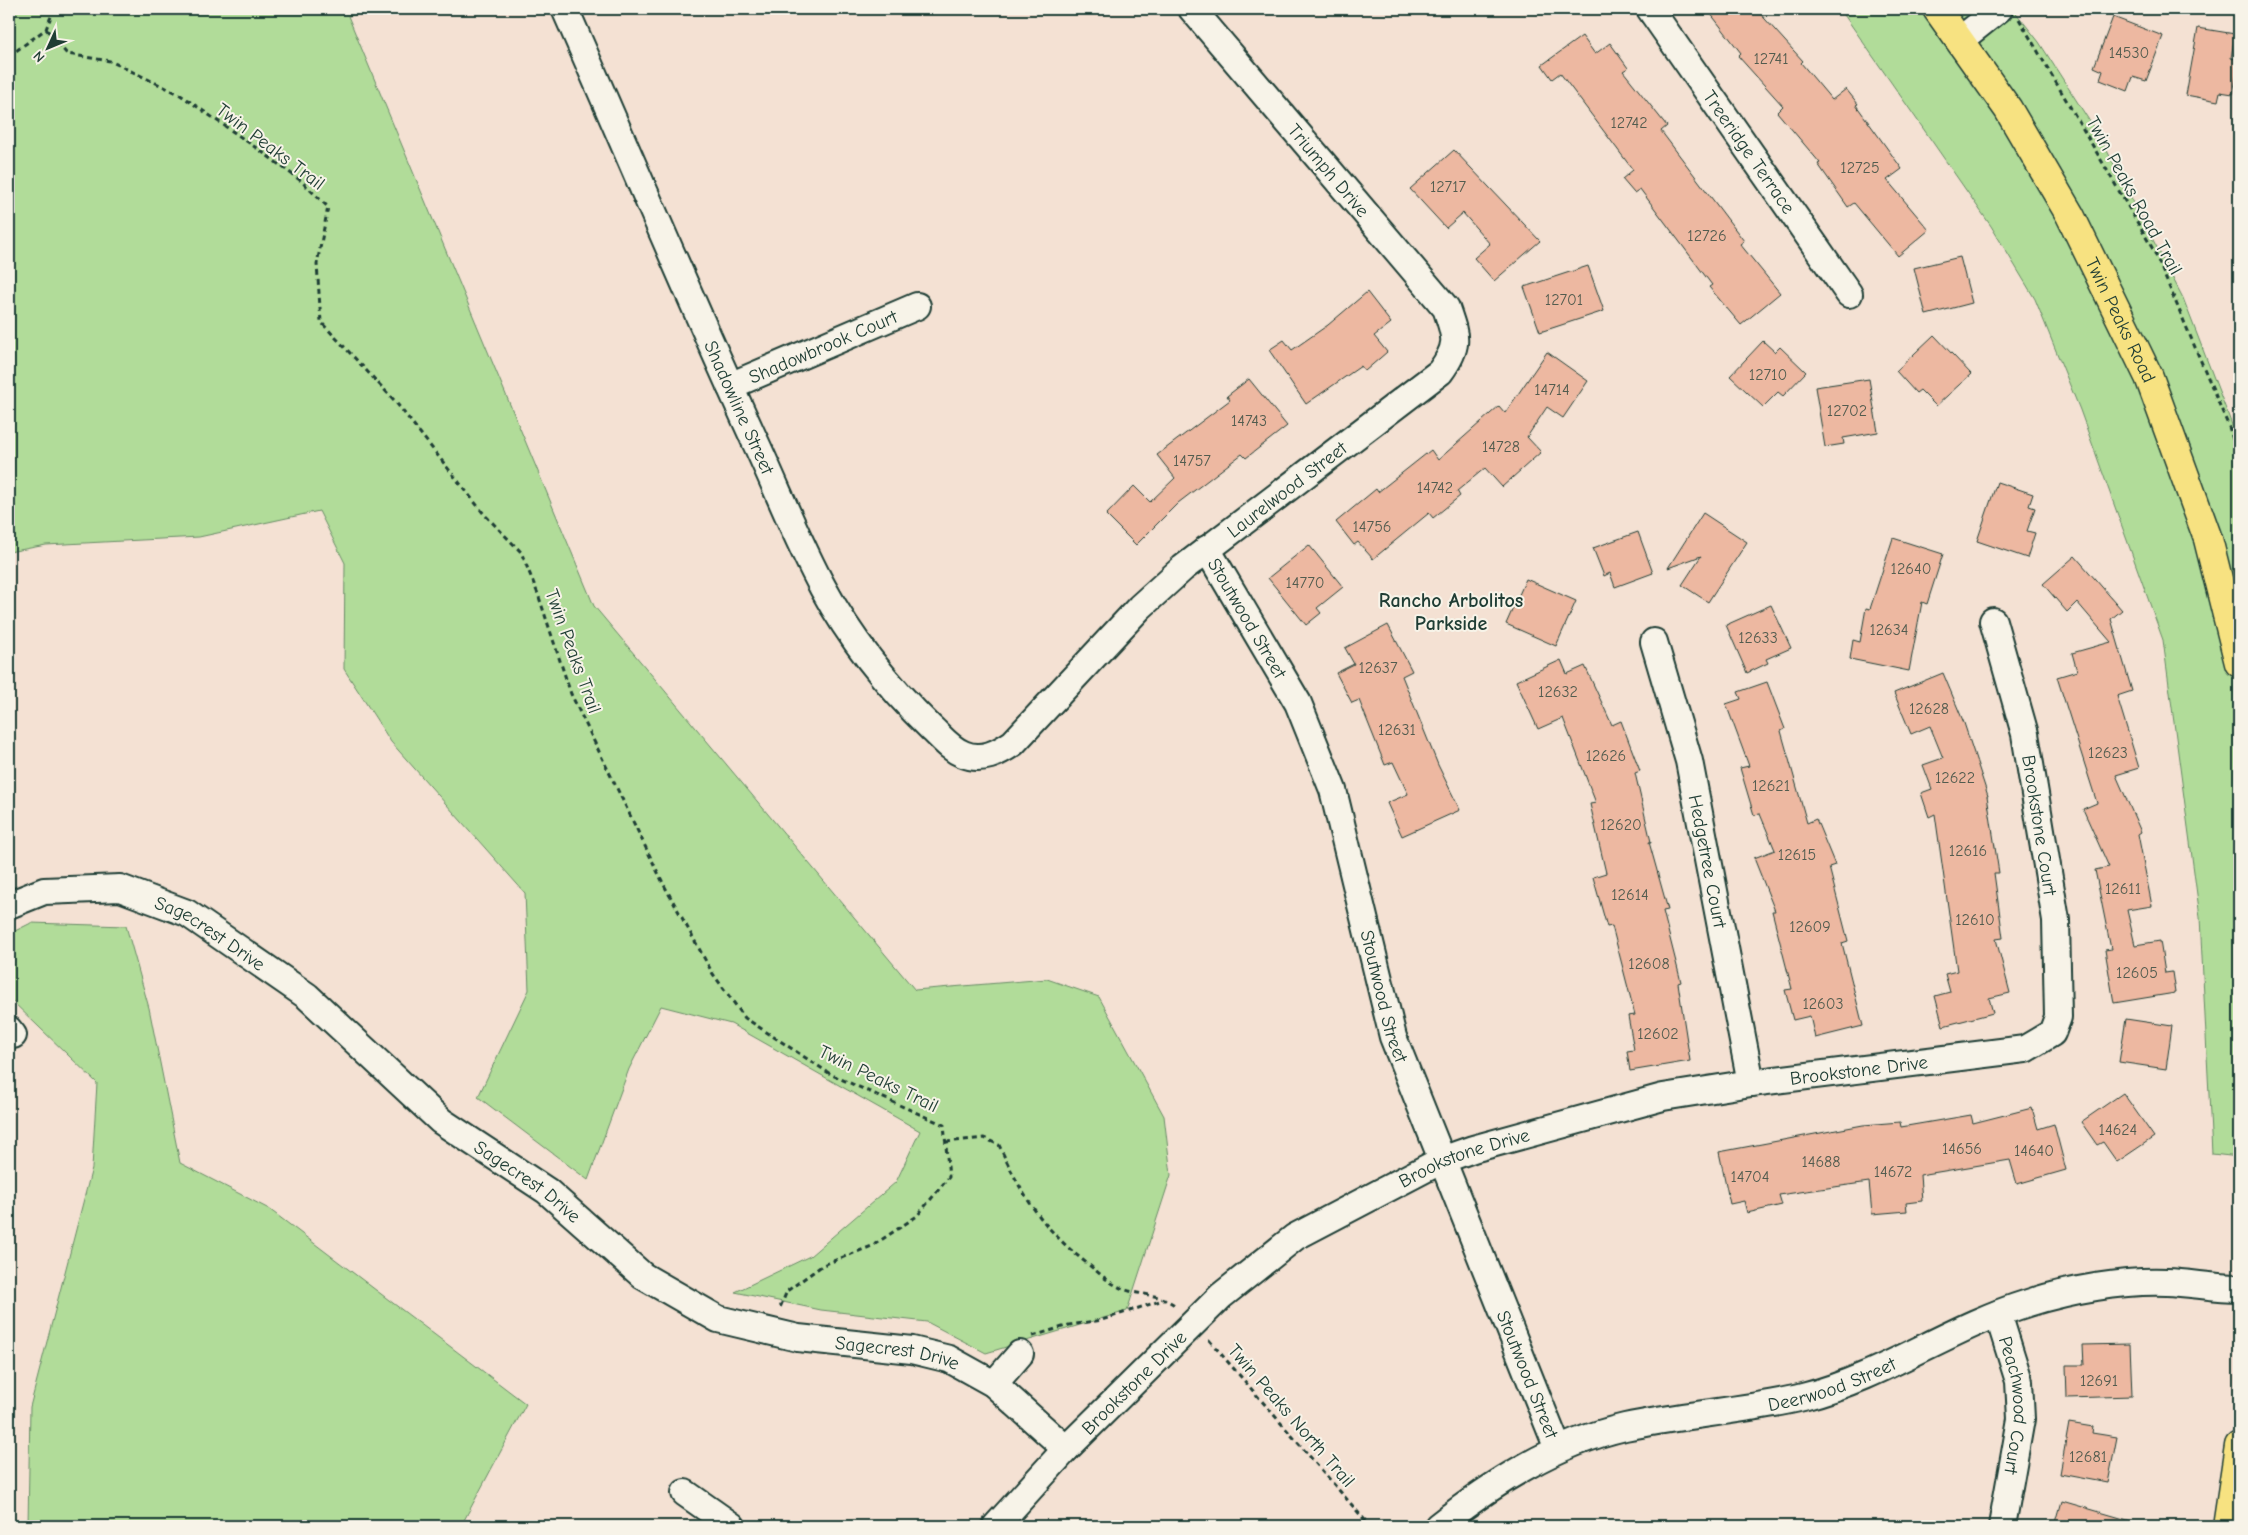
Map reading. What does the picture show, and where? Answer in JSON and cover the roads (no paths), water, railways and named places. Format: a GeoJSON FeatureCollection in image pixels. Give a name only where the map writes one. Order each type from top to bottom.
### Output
{"type":"FeatureCollection","features":[{"type":"Feature","properties":{"kind":"main road","name":"Twin Peaks Road"},"geometry":{"type":"LineString","coordinates":[[1937,9],[2008,109],[2070,215],[2149,377],[2208,539],[2239,663]]}},
{"type":"Feature","properties":{"kind":"main road"},"geometry":{"type":"LineString","coordinates":[[2227,1526],[2239,1446]]}},
{"type":"Feature","properties":{"kind":"street","name":"Shadowline Street"},"geometry":{"type":"LineString","coordinates":[[565,9],[730,386],[823,588],[852,634],[884,677],[931,728],[953,748],[965,755],[980,758]]}},
{"type":"Feature","properties":{"kind":"street","name":"Triumph Drive"},"geometry":{"type":"LineString","coordinates":[[1192,9],[1446,308],[1456,337]]}},
{"type":"Feature","properties":{"kind":"street","name":"Treeridge Terrace"},"geometry":{"type":"LineString","coordinates":[[1650,9],[1849,294]]}},
{"type":"Feature","properties":{"kind":"street"},"geometry":{"type":"LineString","coordinates":[[1960,40],[2008,12]]}},
{"type":"Feature","properties":{"kind":"street","name":"Shadowbrook Court"},"geometry":{"type":"LineString","coordinates":[[730,386],[916,306]]}},
{"type":"Feature","properties":{"kind":"street","name":"Laurelwood Street"},"geometry":{"type":"LineString","coordinates":[[980,758],[997,753],[1014,742],[1140,608],[1183,568],[1440,372],[1449,359],[1456,337]]}},
{"type":"Feature","properties":{"kind":"street","name":"Stoutwood Street"},"geometry":{"type":"LineString","coordinates":[[1207,549],[1298,703],[1333,790],[1393,1037],[1558,1449]]}},
{"type":"Feature","properties":{"kind":"street","name":"Brookstone Court"},"geometry":{"type":"LineString","coordinates":[[1993,621],[2025,734],[2056,920],[2058,1017],[2052,1033]]}},
{"type":"Feature","properties":{"kind":"street","name":"Hedgetree Court"},"geometry":{"type":"LineString","coordinates":[[1654,642],[1689,761],[1751,1082]]}},
{"type":"Feature","properties":{"kind":"street","name":"Sagecrest Drive"},"geometry":{"type":"LineString","coordinates":[[9,905],[44,891],[120,888],[187,913],[307,996],[441,1121],[547,1192],[643,1276],[718,1319],[798,1338],[912,1350],[949,1359],[994,1384],[1066,1449]]}},
{"type":"Feature","properties":{"kind":"street","name":"Brookstone Drive"},"geometry":{"type":"LineString","coordinates":[[996,1526],[1066,1449],[1221,1296],[1295,1237],[1442,1160],[1473,1149],[1663,1097],[1751,1082],[2025,1049],[2052,1033]]}},
{"type":"Feature","properties":{"kind":"street","name":"Deerwood Street"},"geometry":{"type":"LineString","coordinates":[[1438,1526],[1477,1495],[1558,1449],[1625,1427],[1802,1397],[1835,1387],[1998,1314],[2057,1295],[2123,1285],[2165,1282],[2239,1289]]}},
{"type":"Feature","properties":{"kind":"street","name":"Peachwood Court"},"geometry":{"type":"LineString","coordinates":[[1998,1314],[2019,1381],[2021,1419],[2002,1526]]}},
{"type":"Feature","properties":{"kind":"street"},"geometry":{"type":"LineString","coordinates":[[994,1384],[1020,1354]]}},
{"type":"Feature","properties":{"kind":"street"},"geometry":{"type":"LineString","coordinates":[[686,1493],[732,1526]]}},
{"type":"Feature","properties":{"kind":"district","name":"Rancho Arbolitos Parkside"},"geometry":{"type":"Point","coordinates":[1451,612]}}]}
